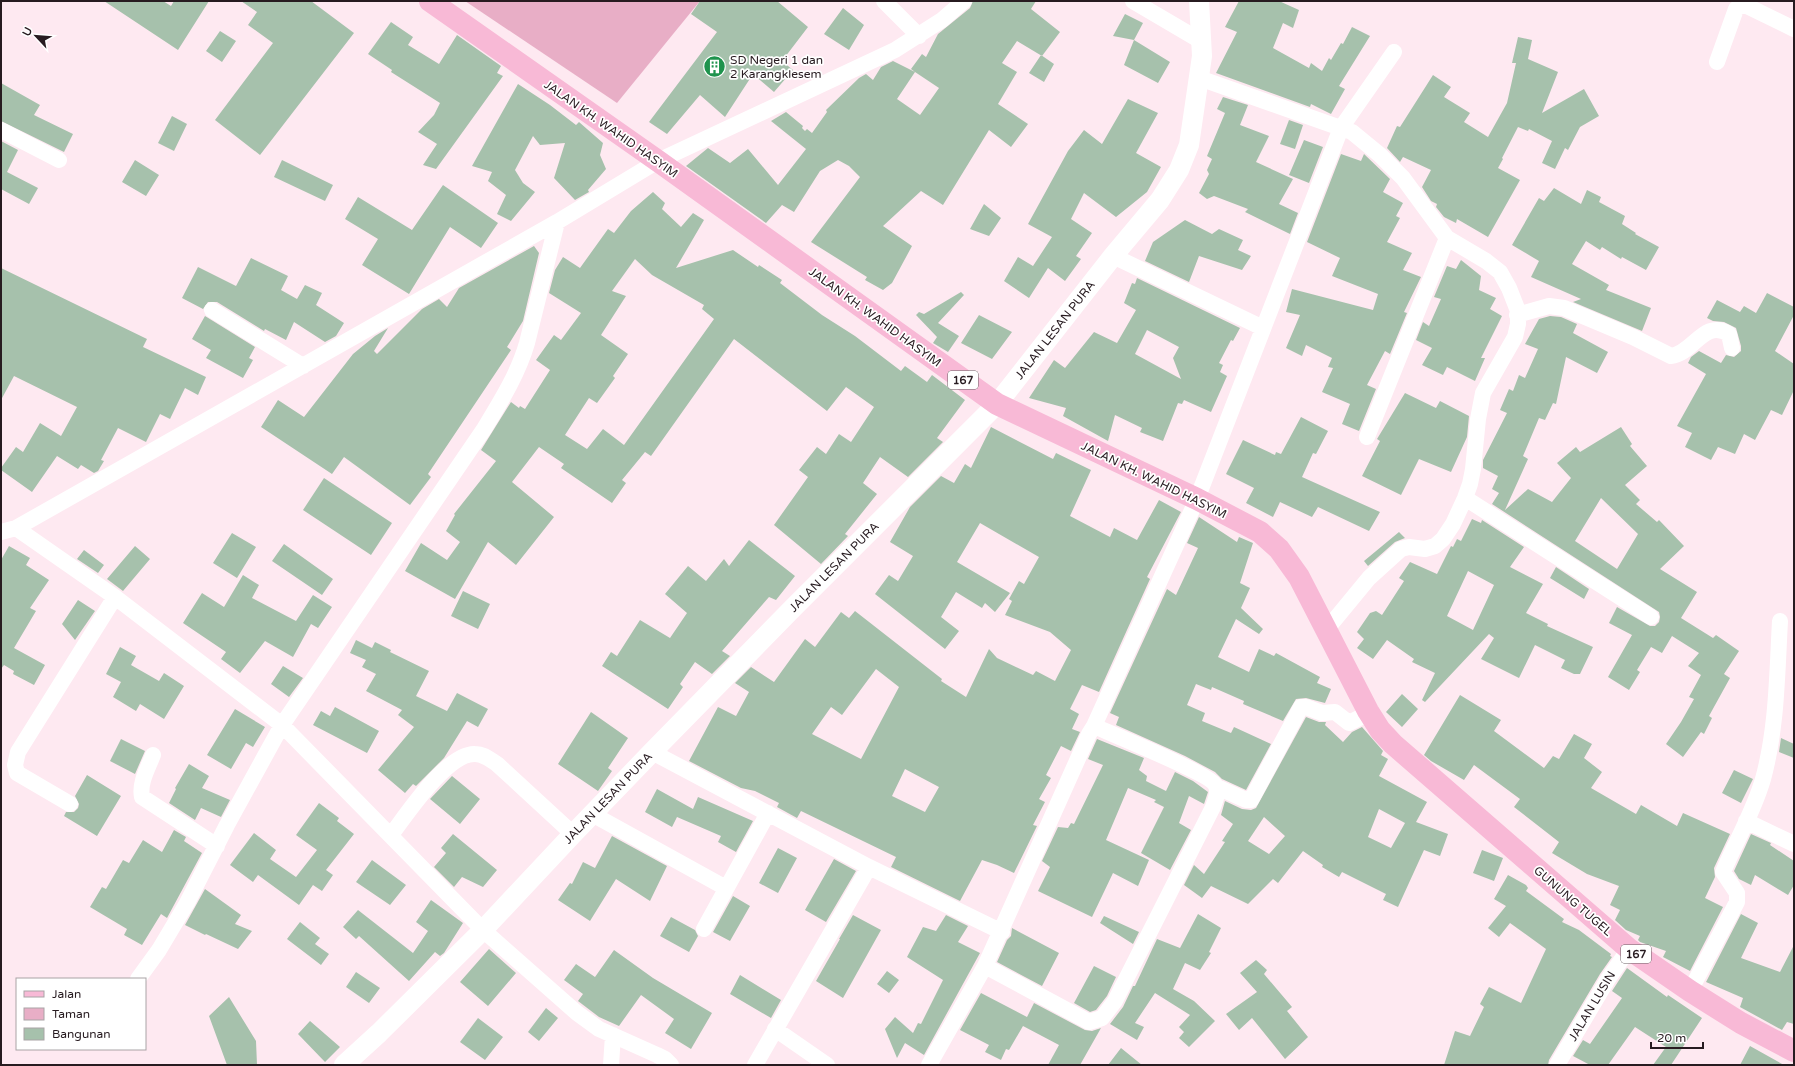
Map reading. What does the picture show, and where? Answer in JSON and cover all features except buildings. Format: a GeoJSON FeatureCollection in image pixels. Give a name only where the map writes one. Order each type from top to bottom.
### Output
{"type":"FeatureCollection","features":[{"type":"Feature","properties":{"kind":"main road","name":"JALAN KH. WAHID HASYIM"},"geometry":{"type":"LineString","coordinates":[[430,1],[658,161],[997,404],[1197,499],[1260,532],[1279,549],[1299,577],[1369,713],[1380,730],[1393,744],[1443,788]]}},
{"type":"Feature","properties":{"kind":"main road","name":"GUNUNG TUGEL"},"geometry":{"type":"LineString","coordinates":[[1443,788],[1629,949],[1690,991],[1741,1023],[1794,1051]]}},
{"type":"Feature","properties":{"kind":"street"},"geometry":{"type":"LineString","coordinates":[[884,1],[919,36]]}},
{"type":"Feature","properties":{"kind":"street"},"geometry":{"type":"LineString","coordinates":[[5,532],[303,366],[556,222],[658,161],[895,50],[942,20],[964,1]]}},
{"type":"Feature","properties":{"kind":"street"},"geometry":{"type":"LineString","coordinates":[[1133,1],[1201,41]]}},
{"type":"Feature","properties":{"kind":"street","name":"JALAN LESAN PURA"},"geometry":{"type":"LineString","coordinates":[[344,1065],[379,1033],[483,930],[652,752],[798,603],[997,404],[1113,256],[1160,200],[1179,170],[1189,145],[1202,56],[1199,1]]}},
{"type":"Feature","properties":{"kind":"street"},"geometry":{"type":"LineString","coordinates":[[1717,62],[1736,9],[1740,6],[1747,6],[1794,29]]}},
{"type":"Feature","properties":{"kind":"street"},"geometry":{"type":"LineString","coordinates":[[929,1065],[986,966],[1089,734],[1094,726],[1197,499],[1341,128],[1394,52]]}},
{"type":"Feature","properties":{"kind":"street"},"geometry":{"type":"LineString","coordinates":[[1199,78],[1352,132],[1403,178],[1447,238],[1486,261],[1500,272],[1508,288],[1518,315],[1518,324],[1515,337],[1483,393],[1480,406],[1473,469],[1466,498],[1453,524],[1443,539],[1435,546],[1425,549],[1409,547],[1401,549],[1369,578],[1326,629]]}},
{"type":"Feature","properties":{"kind":"street"},"geometry":{"type":"LineString","coordinates":[[1,130],[59,160]]}},
{"type":"Feature","properties":{"kind":"street"},"geometry":{"type":"LineString","coordinates":[[139,978],[174,925],[282,725],[484,429],[506,392],[522,359],[527,343],[556,222]]}},
{"type":"Feature","properties":{"kind":"street"},"geometry":{"type":"LineString","coordinates":[[1367,437],[1447,238]]}},
{"type":"Feature","properties":{"kind":"street"},"geometry":{"type":"LineString","coordinates":[[1113,256],[1263,328]]}},
{"type":"Feature","properties":{"kind":"street"},"geometry":{"type":"LineString","coordinates":[[1518,315],[1549,306],[1564,308],[1633,337],[1671,356],[1681,352],[1705,333],[1714,330],[1725,331],[1729,334],[1732,348]]}},
{"type":"Feature","properties":{"kind":"street"},"geometry":{"type":"LineString","coordinates":[[212,310],[303,366]]}},
{"type":"Feature","properties":{"kind":"street"},"geometry":{"type":"LineString","coordinates":[[1466,498],[1651,617]]}},
{"type":"Feature","properties":{"kind":"street"},"geometry":{"type":"LineString","coordinates":[[5,532],[115,597],[282,725],[483,930],[577,1013],[599,1029],[657,1055],[665,1059],[671,1065]]}},
{"type":"Feature","properties":{"kind":"street"},"geometry":{"type":"LineString","coordinates":[[70,804],[17,773],[15,765],[18,752],[115,597]]}},
{"type":"Feature","properties":{"kind":"street"},"geometry":{"type":"LineString","coordinates":[[1690,991],[1738,902],[1737,893],[1723,872],[1762,781],[1770,747],[1774,727],[1780,621]]}},
{"type":"Feature","properties":{"kind":"street"},"geometry":{"type":"LineString","coordinates":[[1094,726],[1209,779],[1217,787],[1246,800],[1251,800],[1301,707],[1306,707],[1322,713],[1335,712],[1349,723],[1369,713]]}},
{"type":"Feature","properties":{"kind":"street"},"geometry":{"type":"LineString","coordinates":[[652,752],[869,867],[1002,932]]}},
{"type":"Feature","properties":{"kind":"street"},"geometry":{"type":"LineString","coordinates":[[391,835],[426,790],[448,766],[462,756],[474,754],[484,755],[497,764],[573,834]]}},
{"type":"Feature","properties":{"kind":"street"},"geometry":{"type":"LineString","coordinates":[[153,755],[140,791],[142,796],[217,846]]}},
{"type":"Feature","properties":{"kind":"street"},"geometry":{"type":"LineString","coordinates":[[986,966],[1089,1022],[1102,1018],[1115,1001],[1213,807],[1217,787]]}},
{"type":"Feature","properties":{"kind":"street"},"geometry":{"type":"LineString","coordinates":[[704,929],[768,813]]}},
{"type":"Feature","properties":{"kind":"street"},"geometry":{"type":"LineString","coordinates":[[592,814],[726,888]]}},
{"type":"Feature","properties":{"kind":"street"},"geometry":{"type":"LineString","coordinates":[[1746,821],[1794,844]]}},
{"type":"Feature","properties":{"kind":"street"},"geometry":{"type":"LineString","coordinates":[[755,1065],[869,867]]}},
{"type":"Feature","properties":{"kind":"street","name":"JALAN LUSIN"},"geometry":{"type":"LineString","coordinates":[[1558,1065],[1608,979],[1629,949]]}},
{"type":"Feature","properties":{"kind":"street"},"geometry":{"type":"LineString","coordinates":[[776,1029],[827,1065]]}},
{"type":"Feature","properties":{"kind":"street"},"geometry":{"type":"LineString","coordinates":[[612,1062],[613,1035]]}},
{"type":"Feature","properties":{"kind":"green space"},"geometry":{"type":"Polygon","coordinates":[[[465,1],[700,1],[617,103],[465,1]]]}},
{"type":"Feature","properties":{"kind":"place","name":"SD Negeri 1 dan 2 Karangklesem"},"geometry":{"type":"Point","coordinates":[715,67]}}]}
